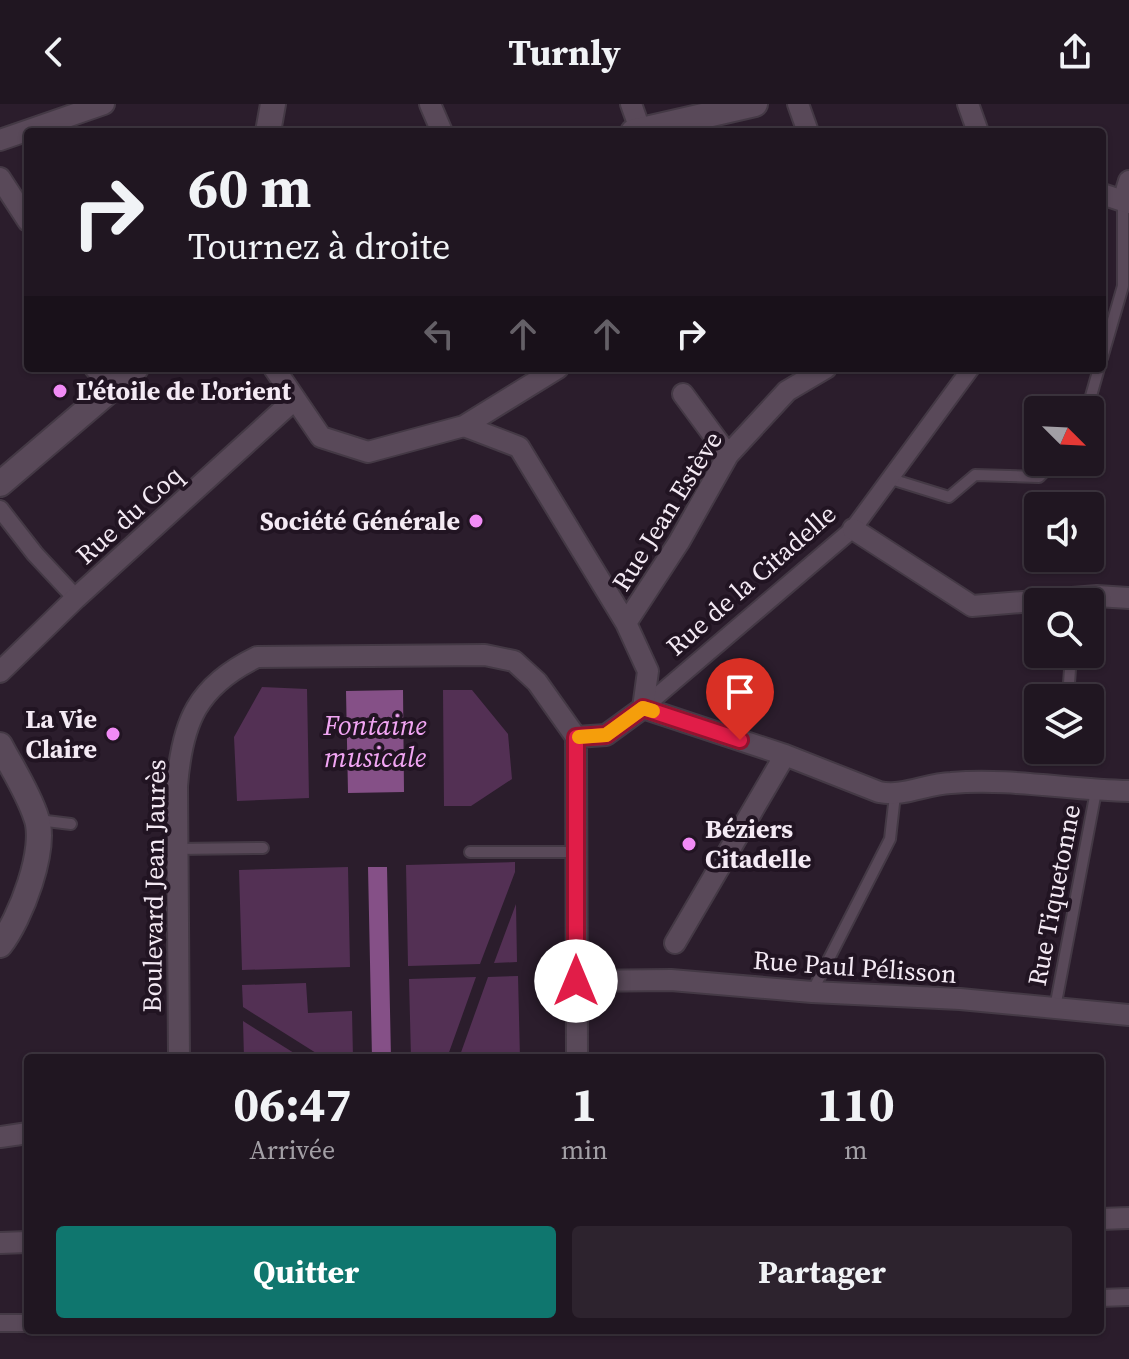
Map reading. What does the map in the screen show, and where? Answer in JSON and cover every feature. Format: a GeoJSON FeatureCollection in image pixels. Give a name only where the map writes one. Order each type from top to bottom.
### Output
{"type":"FeatureCollection","features":[{"type":"Feature","properties":{"kind":"main road"},"geometry":{"type":"LineString","coordinates":[[269,128],[273,104]]}},
{"type":"Feature","properties":{"kind":"main road"},"geometry":{"type":"LineString","coordinates":[[651,128],[755,104]]}},
{"type":"Feature","properties":{"kind":"main road"},"geometry":{"type":"LineString","coordinates":[[0,484],[131,372]]}},
{"type":"Feature","properties":{"kind":"main road"},"geometry":{"type":"LineString","coordinates":[[0,745],[38,820],[37,858],[25,899],[0,945]]}},
{"type":"Feature","properties":{"kind":"street"},"geometry":{"type":"LineString","coordinates":[[35,128],[104,104]]}},
{"type":"Feature","properties":{"kind":"street"},"geometry":{"type":"LineString","coordinates":[[430,104],[440,128]]}},
{"type":"Feature","properties":{"kind":"street"},"geometry":{"type":"LineString","coordinates":[[631,104],[637,128]]}},
{"type":"Feature","properties":{"kind":"street"},"geometry":{"type":"LineString","coordinates":[[798,104],[807,128]]}},
{"type":"Feature","properties":{"kind":"street"},"geometry":{"type":"LineString","coordinates":[[968,104],[977,128]]}},
{"type":"Feature","properties":{"kind":"street"},"geometry":{"type":"LineString","coordinates":[[0,140],[24,132]]}},
{"type":"Feature","properties":{"kind":"street"},"geometry":{"type":"LineString","coordinates":[[0,178],[24,215]]}},
{"type":"Feature","properties":{"kind":"street"},"geometry":{"type":"LineString","coordinates":[[1126,202],[1129,181]]}},
{"type":"Feature","properties":{"kind":"street"},"geometry":{"type":"LineString","coordinates":[[1106,195],[1126,202]]}},
{"type":"Feature","properties":{"kind":"street"},"geometry":{"type":"LineString","coordinates":[[1106,212],[1126,202]]}},
{"type":"Feature","properties":{"kind":"street"},"geometry":{"type":"LineString","coordinates":[[99,372],[112,386]]}},
{"type":"Feature","properties":{"kind":"street"},"geometry":{"type":"LineString","coordinates":[[277,372],[321,437],[368,452],[464,426],[552,372]]}},
{"type":"Feature","properties":{"kind":"street","name":"Rue Jean Estève"},"geometry":{"type":"LineString","coordinates":[[626,623],[679,542],[728,455],[787,391],[819,372]]}},
{"type":"Feature","properties":{"kind":"street","name":"Rue de la Citadelle"},"geometry":{"type":"LineString","coordinates":[[643,708],[853,529],[968,372]]}},
{"type":"Feature","properties":{"kind":"street"},"geometry":{"type":"LineString","coordinates":[[683,394],[728,455]]}},
{"type":"Feature","properties":{"kind":"street","name":"Rue du Coq"},"geometry":{"type":"LineString","coordinates":[[0,672],[76,598],[295,399]]}},
{"type":"Feature","properties":{"kind":"street"},"geometry":{"type":"LineString","coordinates":[[464,426],[519,447],[626,623],[648,671],[643,708],[606,735],[576,737],[577,1054]]}},
{"type":"Feature","properties":{"kind":"street"},"geometry":{"type":"LineString","coordinates":[[0,509],[35,554],[76,598]]}},
{"type":"Feature","properties":{"kind":"street"},"geometry":{"type":"LineString","coordinates":[[853,529],[972,606],[1024,606]]}},
{"type":"Feature","properties":{"kind":"street"},"geometry":{"type":"LineString","coordinates":[[1104,603],[1129,598]]}},
{"type":"Feature","properties":{"kind":"street","name":"Boulevard Jean Jaurès"},"geometry":{"type":"LineString","coordinates":[[179,1054],[177,849],[180,751],[191,720],[207,691],[230,670],[257,657],[485,655],[514,661],[537,682],[576,737]]}},
{"type":"Feature","properties":{"kind":"street"},"geometry":{"type":"LineString","coordinates":[[643,708],[895,795],[948,783],[1011,782],[1096,791],[1129,791]]}},
{"type":"Feature","properties":{"kind":"street"},"geometry":{"type":"LineString","coordinates":[[675,943],[785,755]]}},
{"type":"Feature","properties":{"kind":"street","name":"Rue Paul Pélisson"},"geometry":{"type":"LineString","coordinates":[[576,981],[671,980],[812,992],[960,999],[1129,1015]]}},
{"type":"Feature","properties":{"kind":"street"},"geometry":{"type":"LineString","coordinates":[[0,1137],[24,1134]]}},
{"type":"Feature","properties":{"kind":"street"},"geometry":{"type":"LineString","coordinates":[[1104,1219],[1129,1218]]}},
{"type":"Feature","properties":{"kind":"street"},"geometry":{"type":"LineString","coordinates":[[0,1243],[24,1242]]}},
{"type":"Feature","properties":{"kind":"street"},"geometry":{"type":"LineString","coordinates":[[1104,1298],[1129,1297]]}},
{"type":"Feature","properties":{"kind":"street"},"geometry":{"type":"LineString","coordinates":[[0,1323],[24,1323]]}},
{"type":"Feature","properties":{"kind":"lane"},"geometry":{"type":"LineString","coordinates":[[1106,344],[1123,286],[1126,202]]}},
{"type":"Feature","properties":{"kind":"lane"},"geometry":{"type":"LineString","coordinates":[[1091,396],[1098,372]]}},
{"type":"Feature","properties":{"kind":"lane"},"geometry":{"type":"LineString","coordinates":[[891,479],[949,497],[975,475],[1040,476]]}},
{"type":"Feature","properties":{"kind":"lane","name":"Rue Tiquetonne"},"geometry":{"type":"LineString","coordinates":[[1055,1008],[1096,791]]}},
{"type":"Feature","properties":{"kind":"lane"},"geometry":{"type":"LineString","coordinates":[[812,992],[890,839],[895,795]]}},
{"type":"Feature","properties":{"kind":"lane"},"geometry":{"type":"LineString","coordinates":[[38,820],[71,824]]}},
{"type":"Feature","properties":{"kind":"lane"},"geometry":{"type":"LineString","coordinates":[[177,849],[263,848]]}},
{"type":"Feature","properties":{"kind":"lane"},"geometry":{"type":"LineString","coordinates":[[470,852],[576,852]]}},
{"type":"Feature","properties":{"kind":"shaded area"},"geometry":{"type":"Polygon","coordinates":[[[262,687],[307,689],[309,798],[237,801],[234,737],[262,687]]]}},
{"type":"Feature","properties":{"kind":"shaded area"},"geometry":{"type":"Polygon","coordinates":[[[443,690],[472,690],[508,734],[512,779],[471,806],[444,806],[443,690]]]}},
{"type":"Feature","properties":{"kind":"shaded area"},"geometry":{"type":"Polygon","coordinates":[[[515,862],[515,872],[480,964],[408,966],[406,865],[515,862]]]}},
{"type":"Feature","properties":{"kind":"shaded area"},"geometry":{"type":"Polygon","coordinates":[[[348,867],[350,967],[242,970],[239,870],[348,867]]]}},
{"type":"Feature","properties":{"kind":"shaded area"},"geometry":{"type":"Polygon","coordinates":[[[516,904],[517,962],[494,963],[516,904]]]}},
{"type":"Feature","properties":{"kind":"shaded area"},"geometry":{"type":"Polygon","coordinates":[[[518,976],[520,1054],[460,1054],[488,977],[518,976]]]}},
{"type":"Feature","properties":{"kind":"shaded area"},"geometry":{"type":"Polygon","coordinates":[[[476,977],[448,1054],[411,1054],[409,979],[476,977]]]}},
{"type":"Feature","properties":{"kind":"shaded area"},"geometry":{"type":"Polygon","coordinates":[[[306,983],[308,1013],[352,1011],[353,1054],[318,1054],[243,1007],[242,985],[306,983]]]}},
{"type":"Feature","properties":{"kind":"shaded area"},"geometry":{"type":"Polygon","coordinates":[[[243,1021],[296,1054],[244,1054],[243,1021]]]}},
{"type":"Feature","properties":{"kind":"water","name":"Fontaine musicale"},"geometry":{"type":"Polygon","coordinates":[[[403,690],[404,792],[348,793],[346,691],[403,690]]]}},
{"type":"Feature","properties":{"kind":"water"},"geometry":{"type":"Polygon","coordinates":[[[368,867],[387,867],[391,1054],[372,1054],[368,867]]]}},
{"type":"Feature","properties":{"kind":"slow traffic"},"geometry":{"type":"LineString","coordinates":[[579,737],[606,735],[643,708],[653,711]]}},
{"type":"Feature","properties":{"kind":"place","name":"L'étoile de L'orient"},"geometry":{"type":"Point","coordinates":[60,391]}},
{"type":"Feature","properties":{"kind":"place","name":"Société Générale"},"geometry":{"type":"Point","coordinates":[476,521]}},
{"type":"Feature","properties":{"kind":"place","name":"La Vie Claire"},"geometry":{"type":"Point","coordinates":[113,734]}},
{"type":"Feature","properties":{"kind":"place","name":"Béziers Citadelle"},"geometry":{"type":"Point","coordinates":[689,844]}},
{"type":"Feature","properties":{"kind":"route"},"geometry":{"type":"LineString","coordinates":[[576,981],[576,737],[606,735],[643,708],[740,740]]}}]}
